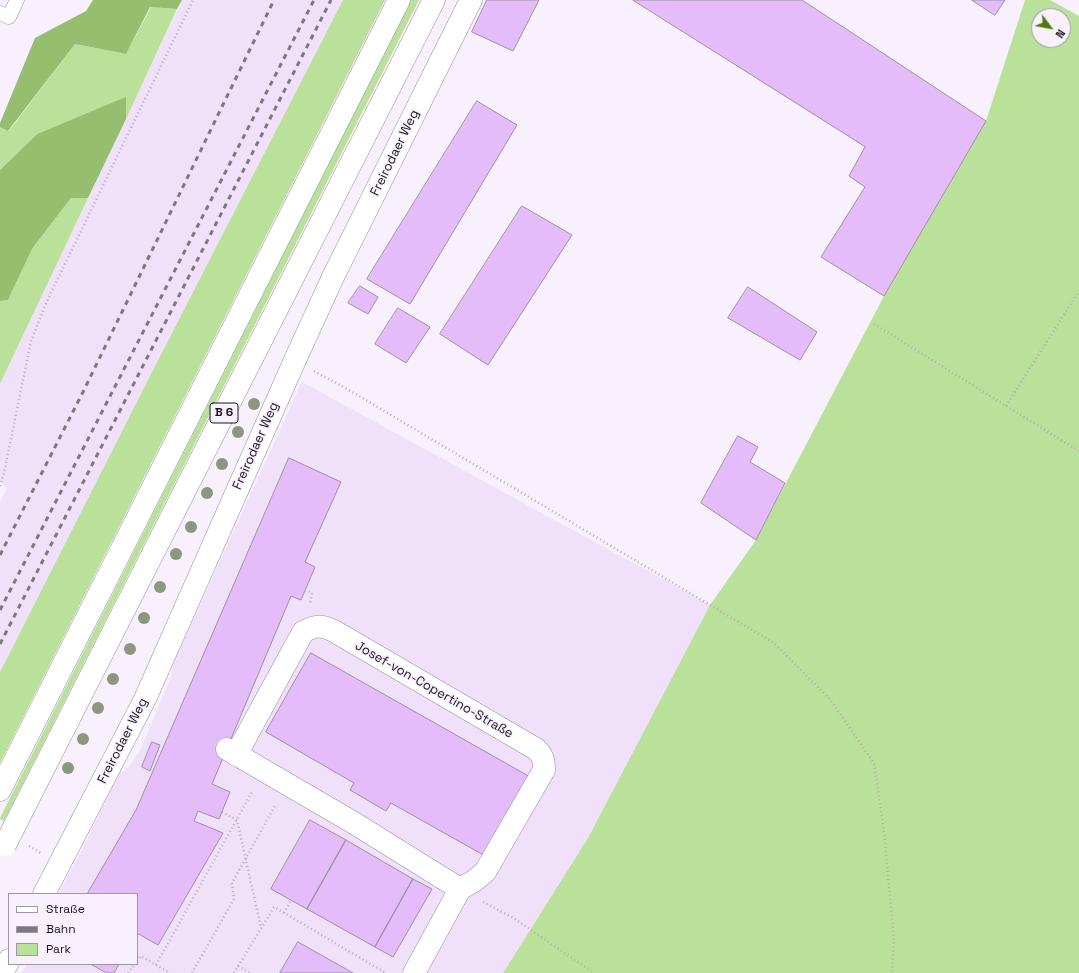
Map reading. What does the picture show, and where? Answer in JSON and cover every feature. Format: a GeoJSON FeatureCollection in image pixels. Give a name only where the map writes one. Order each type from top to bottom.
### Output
{"type":"FeatureCollection","features":[{"type":"Feature","properties":{"kind":"street","name":"B 6"},"geometry":{"type":"LineString","coordinates":[[0,790],[399,0]]}},
{"type":"Feature","properties":{"kind":"street","name":"B 6"},"geometry":{"type":"LineString","coordinates":[[6,842],[434,0]]}},
{"type":"Feature","properties":{"kind":"street","name":"Freirodaer Weg"},"geometry":{"type":"LineString","coordinates":[[45,893],[145,699],[333,277],[471,0]]}},
{"type":"Feature","properties":{"kind":"street","name":"Josef-von-Copertino-Straße"},"geometry":{"type":"LineString","coordinates":[[414,973],[460,889],[474,881],[485,872],[544,770],[544,761],[541,753],[536,749],[334,632],[324,627],[312,627],[303,632],[231,752],[354,823],[460,889]]}},
{"type":"Feature","properties":{"kind":"street"},"geometry":{"type":"LineString","coordinates":[[2,973],[8,962]]}},
{"type":"Feature","properties":{"kind":"lane"},"geometry":{"type":"LineString","coordinates":[[0,13],[9,17],[17,0]]}},
{"type":"Feature","properties":{"kind":"path"},"geometry":{"type":"LineString","coordinates":[[0,486],[31,341],[47,301],[193,0]]}},
{"type":"Feature","properties":{"kind":"path"},"geometry":{"type":"LineString","coordinates":[[1006,406],[1079,291]]}},
{"type":"Feature","properties":{"kind":"path"},"geometry":{"type":"LineString","coordinates":[[874,324],[1079,450]]}},
{"type":"Feature","properties":{"kind":"path"},"geometry":{"type":"LineString","coordinates":[[295,360],[356,394],[774,644],[828,698],[874,763],[884,831],[894,940],[892,973]]}},
{"type":"Feature","properties":{"kind":"path"},"geometry":{"type":"LineString","coordinates":[[156,964],[264,770]]}},
{"type":"Feature","properties":{"kind":"path"},"geometry":{"type":"LineString","coordinates":[[192,973],[234,899],[232,883],[287,784]]}},
{"type":"Feature","properties":{"kind":"path"},"geometry":{"type":"LineString","coordinates":[[222,812],[237,820]]}},
{"type":"Feature","properties":{"kind":"path"},"geometry":{"type":"LineString","coordinates":[[237,820],[261,928]]}},
{"type":"Feature","properties":{"kind":"path"},"geometry":{"type":"LineString","coordinates":[[460,889],[512,917],[594,973]]}},
{"type":"Feature","properties":{"kind":"path"},"geometry":{"type":"LineString","coordinates":[[284,913],[291,900]]}},
{"type":"Feature","properties":{"kind":"path"},"geometry":{"type":"LineString","coordinates":[[234,973],[274,907],[386,973]]}},
{"type":"Feature","properties":{"kind":"path"},"geometry":{"type":"LineString","coordinates":[[138,960],[141,956],[170,973]]}},
{"type":"Feature","properties":{"kind":"path"},"geometry":{"type":"LineString","coordinates":[[128,973],[134,965]]}},
{"type":"Feature","properties":{"kind":"path"},"geometry":{"type":"LineString","coordinates":[[238,966],[250,973]]}},
{"type":"Feature","properties":{"kind":"shaded area"},"geometry":{"type":"Polygon","coordinates":[[[182,0],[343,0],[0,672],[0,502],[7,488],[0,481],[0,384],[182,0]]]}},
{"type":"Feature","properties":{"kind":"shaded area"},"geometry":{"type":"Polygon","coordinates":[[[302,382],[710,605],[588,838],[503,973],[22,973],[26,965],[138,965],[138,893],[59,893],[82,850],[119,773],[126,770],[140,751],[171,677],[174,662],[302,382]]]}},
{"type":"Feature","properties":{"kind":"green space"},"geometry":{"type":"Polygon","coordinates":[[[93,0],[182,0],[177,9],[150,7],[126,54],[75,44],[8,131],[0,127],[0,123],[35,38],[86,11],[93,0]]]}},
{"type":"Feature","properties":{"kind":"green space"},"geometry":{"type":"Polygon","coordinates":[[[343,0],[385,0],[0,763],[0,672],[343,0]]]}},
{"type":"Feature","properties":{"kind":"green space"},"geometry":{"type":"Polygon","coordinates":[[[411,0],[419,0],[4,821],[0,818],[411,0]]]}},
{"type":"Feature","properties":{"kind":"green space"},"geometry":{"type":"Polygon","coordinates":[[[1025,0],[1050,0],[1064,8],[1031,8],[1031,48],[1071,48],[1071,12],[1079,16],[1079,973],[503,973],[588,838],[710,605],[756,540],[884,296],[986,121],[1025,0]]]}},
{"type":"Feature","properties":{"kind":"green space"},"geometry":{"type":"Polygon","coordinates":[[[151,7],[177,9],[126,119],[126,98],[37,134],[0,170],[0,127],[9,131],[75,44],[126,54],[151,7]]]}},
{"type":"Feature","properties":{"kind":"green space"},"geometry":{"type":"Polygon","coordinates":[[[126,97],[126,119],[88,198],[71,198],[32,249],[8,300],[0,301],[0,170],[37,134],[126,97]]]}},
{"type":"Feature","properties":{"kind":"green space"},"geometry":{"type":"Polygon","coordinates":[[[71,198],[88,198],[0,384],[0,301],[8,300],[32,249],[71,198]]]}},
{"type":"Feature","properties":{"kind":"building"},"geometry":{"type":"Polygon","coordinates":[[[487,0],[539,0],[513,51],[472,32],[487,0]]]}},
{"type":"Feature","properties":{"kind":"building"},"geometry":{"type":"Polygon","coordinates":[[[633,0],[802,0],[986,121],[884,296],[821,257],[865,187],[849,176],[865,147],[633,0]]]}},
{"type":"Feature","properties":{"kind":"building"},"geometry":{"type":"Polygon","coordinates":[[[972,0],[1005,0],[995,15],[972,0]]]}},
{"type":"Feature","properties":{"kind":"building"},"geometry":{"type":"Polygon","coordinates":[[[477,101],[517,125],[410,304],[367,279],[477,101]]]}},
{"type":"Feature","properties":{"kind":"building"},"geometry":{"type":"Polygon","coordinates":[[[522,206],[572,235],[488,365],[440,334],[522,206]]]}},
{"type":"Feature","properties":{"kind":"building"},"geometry":{"type":"Polygon","coordinates":[[[360,286],[378,297],[368,314],[348,303],[360,286]]]}},
{"type":"Feature","properties":{"kind":"building"},"geometry":{"type":"Polygon","coordinates":[[[748,287],[817,332],[800,360],[728,318],[748,287]]]}},
{"type":"Feature","properties":{"kind":"building"},"geometry":{"type":"Polygon","coordinates":[[[398,308],[430,327],[406,363],[375,344],[398,308]]]}},
{"type":"Feature","properties":{"kind":"building"},"geometry":{"type":"Polygon","coordinates":[[[738,436],[758,447],[750,462],[785,483],[756,540],[701,503],[738,436]]]}},
{"type":"Feature","properties":{"kind":"building"},"geometry":{"type":"Polygon","coordinates":[[[289,458],[341,482],[305,562],[315,567],[301,600],[291,596],[212,784],[230,792],[219,819],[198,811],[194,821],[223,833],[158,945],[138,934],[138,893],[88,893],[136,810],[289,458]]]}},
{"type":"Feature","properties":{"kind":"building"},"geometry":{"type":"Polygon","coordinates":[[[311,653],[532,778],[487,857],[391,803],[386,811],[350,790],[354,783],[266,732],[311,653]]]}},
{"type":"Feature","properties":{"kind":"building"},"geometry":{"type":"Polygon","coordinates":[[[152,742],[160,745],[150,771],[142,767],[152,742]]]}},
{"type":"Feature","properties":{"kind":"building"},"geometry":{"type":"Polygon","coordinates":[[[310,820],[346,840],[307,909],[271,889],[310,820]]]}},
{"type":"Feature","properties":{"kind":"building"},"geometry":{"type":"Polygon","coordinates":[[[346,840],[413,879],[375,947],[307,909],[346,840]]]}},
{"type":"Feature","properties":{"kind":"building"},"geometry":{"type":"Polygon","coordinates":[[[413,879],[432,889],[393,957],[375,947],[413,879]]]}},
{"type":"Feature","properties":{"kind":"building"},"geometry":{"type":"Polygon","coordinates":[[[298,942],[353,973],[280,973],[298,942]]]}},
{"type":"Feature","properties":{"kind":"building"},"geometry":{"type":"Polygon","coordinates":[[[93,965],[118,965],[114,973],[107,973],[93,965]]]}},
{"type":"Feature","properties":{"kind":"railway"},"geometry":{"type":"LineString","coordinates":[[0,555],[83,392],[274,0]]}},
{"type":"Feature","properties":{"kind":"railway"},"geometry":{"type":"LineString","coordinates":[[0,610],[314,0]]}},
{"type":"Feature","properties":{"kind":"railway"},"geometry":{"type":"LineString","coordinates":[[0,644],[331,0]]}}]}
